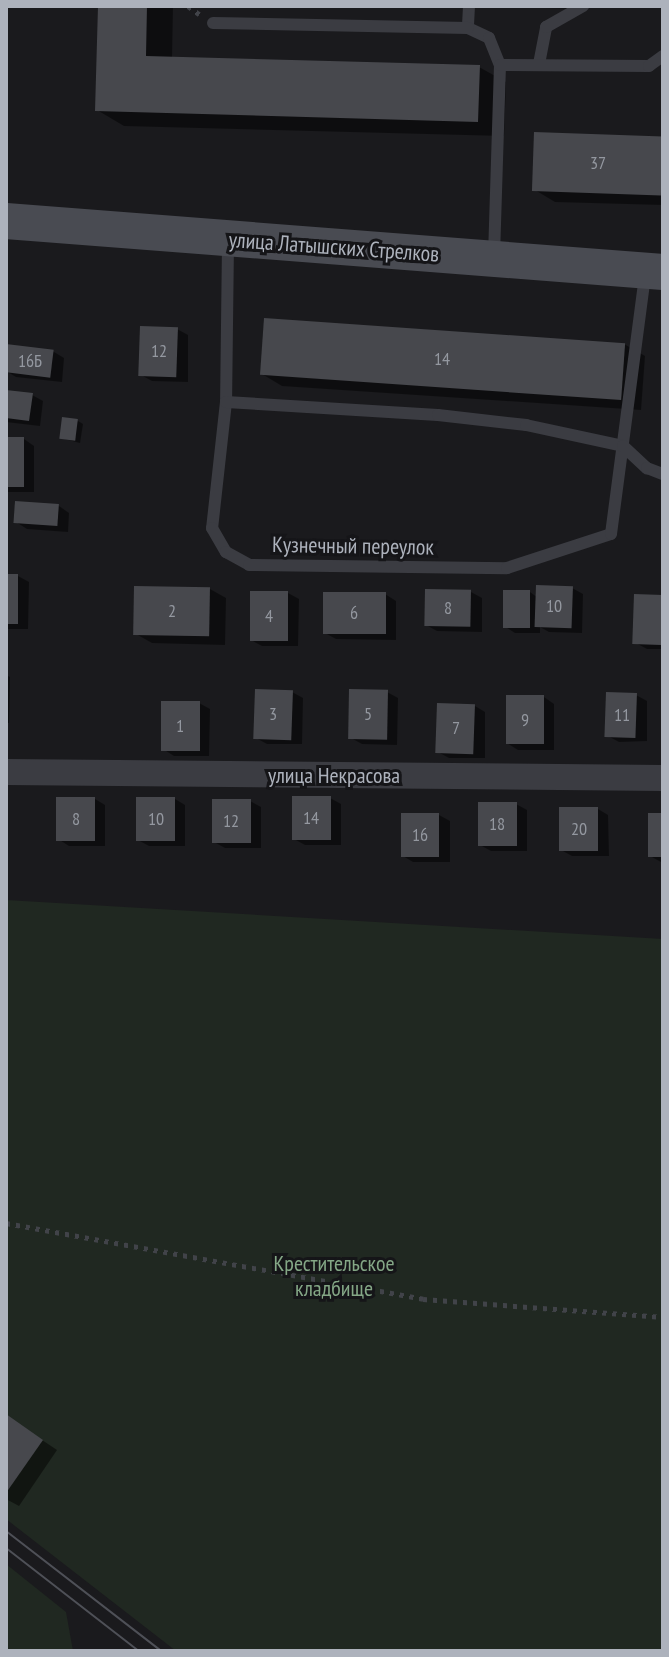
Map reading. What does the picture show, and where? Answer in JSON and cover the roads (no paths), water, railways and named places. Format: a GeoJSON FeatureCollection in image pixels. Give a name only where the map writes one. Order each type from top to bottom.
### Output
{"type":"FeatureCollection","features":[{"type":"Feature","properties":{"kind":"street","name":"улица Латышских Стрелков"},"geometry":{"type":"LineString","coordinates":[[6,221],[654,272]]}},
{"type":"Feature","properties":{"kind":"street","name":"улица Некрасова"},"geometry":{"type":"LineString","coordinates":[[6,772],[663,778]]}},
{"type":"Feature","properties":{"kind":"lane"},"geometry":{"type":"LineString","coordinates":[[468,28],[469,6]]}},
{"type":"Feature","properties":{"kind":"lane"},"geometry":{"type":"LineString","coordinates":[[539,64],[546,27],[583,6]]}},
{"type":"Feature","properties":{"kind":"lane"},"geometry":{"type":"LineString","coordinates":[[213,23],[468,28],[489,38],[500,65],[494,259]]}},
{"type":"Feature","properties":{"kind":"lane"},"geometry":{"type":"LineString","coordinates":[[500,65],[649,66],[663,56]]}},
{"type":"Feature","properties":{"kind":"lane","name":"Кузнечный переулок"},"geometry":{"type":"LineString","coordinates":[[228,239],[226,402],[212,528],[226,552],[249,565],[507,568],[611,534],[623,446]]}},
{"type":"Feature","properties":{"kind":"lane"},"geometry":{"type":"LineString","coordinates":[[623,446],[654,272]]}},
{"type":"Feature","properties":{"kind":"lane"},"geometry":{"type":"LineString","coordinates":[[226,402],[452,416],[526,425],[623,446],[647,468],[663,474]]}},
{"type":"Feature","properties":{"kind":"tram line"},"geometry":{"type":"LineString","coordinates":[[6,1531],[161,1651]]}},
{"type":"Feature","properties":{"kind":"tram line"},"geometry":{"type":"LineString","coordinates":[[6,1548],[139,1651]]}},
{"type":"Feature","properties":{"kind":"park label","name":"Крестительское кладбище"},"geometry":{"type":"Point","coordinates":[334,1276]}}]}
